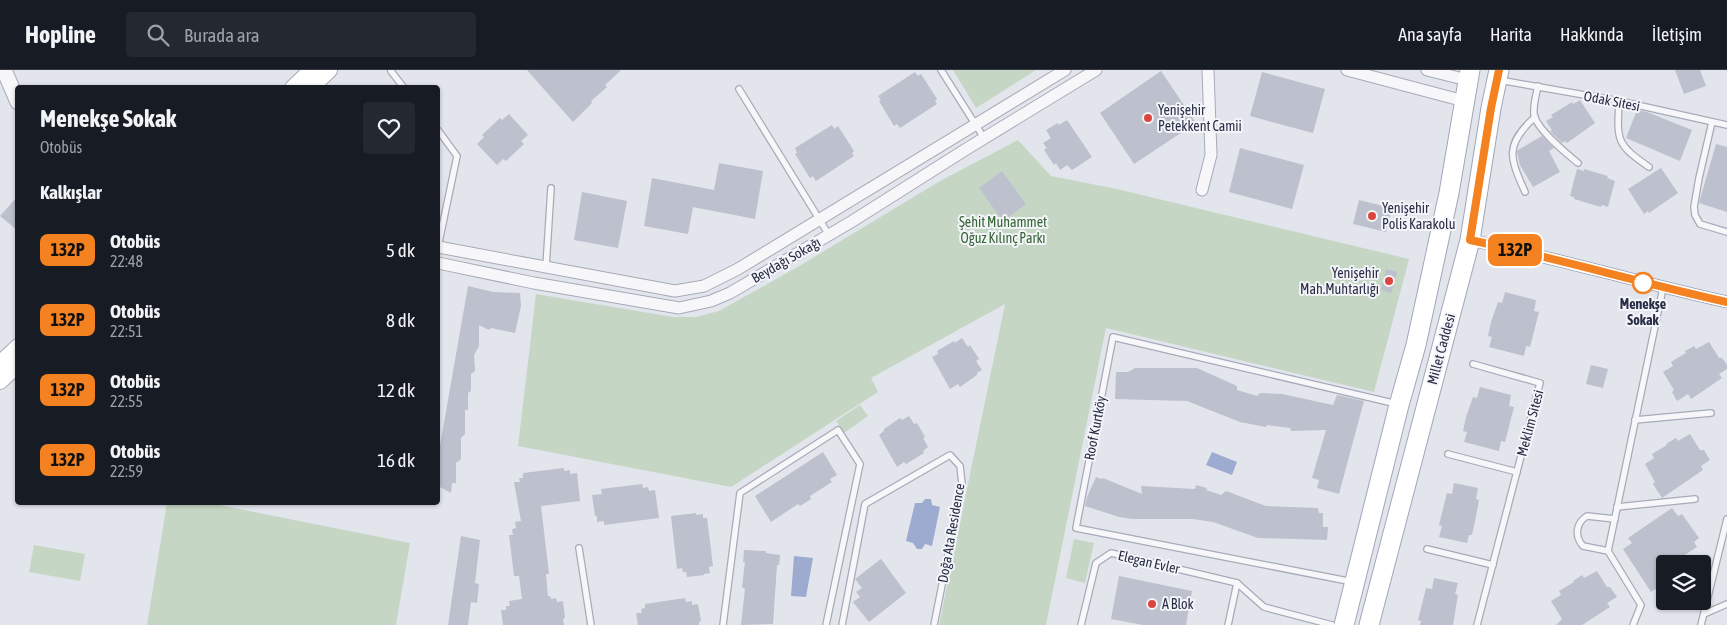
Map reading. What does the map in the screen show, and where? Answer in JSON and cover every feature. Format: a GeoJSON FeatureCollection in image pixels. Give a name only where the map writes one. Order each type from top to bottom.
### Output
{"type":"FeatureCollection","features":[{"type":"Feature","properties":{"kind":"main road"},"geometry":{"type":"LineString","coordinates":[[296,85],[312,70]]}},
{"type":"Feature","properties":{"kind":"main road"},"geometry":{"type":"LineString","coordinates":[[313,85],[329,70]]}},
{"type":"Feature","properties":{"kind":"main road"},"geometry":{"type":"LineString","coordinates":[[1469,75],[1497,79]]}},
{"type":"Feature","properties":{"kind":"main road","name":"Millet Caddesi"},"geometry":{"type":"LineString","coordinates":[[1344,625],[1399,405],[1416,345],[1449,193],[1469,75]]}},
{"type":"Feature","properties":{"kind":"main road","name":"Millet Caddesi"},"geometry":{"type":"LineString","coordinates":[[1369,625],[1470,240],[1497,79]]}},
{"type":"Feature","properties":{"kind":"main road"},"geometry":{"type":"LineString","coordinates":[[1464,101],[1491,108]]}},
{"type":"Feature","properties":{"kind":"main road"},"geometry":{"type":"LineString","coordinates":[[0,364],[15,350]]}},
{"type":"Feature","properties":{"kind":"main road"},"geometry":{"type":"LineString","coordinates":[[0,381],[15,367]]}},
{"type":"Feature","properties":{"kind":"street"},"geometry":{"type":"LineString","coordinates":[[4,70],[15,95]]}},
{"type":"Feature","properties":{"kind":"street","name":"Beydağı Sokağı"},"geometry":{"type":"LineString","coordinates":[[440,247],[675,291],[704,286],[738,269],[1065,70]]}},
{"type":"Feature","properties":{"kind":"street","name":"Beydağı Sokağı"},"geometry":{"type":"LineString","coordinates":[[440,263],[534,283],[679,308],[710,301],[730,293],[828,235],[1096,70]]}},
{"type":"Feature","properties":{"kind":"street"},"geometry":{"type":"LineString","coordinates":[[1202,190],[1211,155],[1208,70]]}},
{"type":"Feature","properties":{"kind":"street"},"geometry":{"type":"LineString","coordinates":[[1347,70],[1464,101]]}},
{"type":"Feature","properties":{"kind":"street"},"geometry":{"type":"LineString","coordinates":[[1427,70],[1469,75]]}},
{"type":"Feature","properties":{"kind":"street"},"geometry":{"type":"LineString","coordinates":[[1470,240],[1727,302]]}},
{"type":"Feature","properties":{"kind":"lane"},"geometry":{"type":"LineString","coordinates":[[941,70],[984,138]]}},
{"type":"Feature","properties":{"kind":"lane"},"geometry":{"type":"LineString","coordinates":[[391,71],[402,85]]}},
{"type":"Feature","properties":{"kind":"lane","name":"Odak Sitesi"},"geometry":{"type":"LineString","coordinates":[[1497,79],[1619,101],[1727,125]]}},
{"type":"Feature","properties":{"kind":"lane"},"geometry":{"type":"LineString","coordinates":[[1538,86],[1534,108],[1535,117],[1539,125],[1578,163]]}},
{"type":"Feature","properties":{"kind":"lane"},"geometry":{"type":"LineString","coordinates":[[739,89],[828,235]]}},
{"type":"Feature","properties":{"kind":"lane"},"geometry":{"type":"LineString","coordinates":[[1619,101],[1618,128],[1621,142],[1629,153],[1649,167]]}},
{"type":"Feature","properties":{"kind":"lane"},"geometry":{"type":"LineString","coordinates":[[1525,192],[1514,166],[1513,147],[1516,137],[1521,130],[1535,117]]}},
{"type":"Feature","properties":{"kind":"lane"},"geometry":{"type":"LineString","coordinates":[[1712,122],[1699,178],[1694,215],[1700,224],[1727,232]]}},
{"type":"Feature","properties":{"kind":"lane"},"geometry":{"type":"LineString","coordinates":[[440,133],[457,156],[440,237]]}},
{"type":"Feature","properties":{"kind":"lane"},"geometry":{"type":"LineString","coordinates":[[546,267],[551,188]]}},
{"type":"Feature","properties":{"kind":"lane"},"geometry":{"type":"LineString","coordinates":[[1633,625],[1641,605],[1608,551],[1663,288]]}},
{"type":"Feature","properties":{"kind":"lane","name":"Roof Kurtköy"},"geometry":{"type":"LineString","coordinates":[[1355,582],[1076,528],[1113,337],[1399,405]]}},
{"type":"Feature","properties":{"kind":"lane","name":"Meklim Sitesi"},"geometry":{"type":"LineString","coordinates":[[1473,364],[1540,383],[1477,625]]}},
{"type":"Feature","properties":{"kind":"lane"},"geometry":{"type":"LineString","coordinates":[[1635,420],[1711,413]]}},
{"type":"Feature","properties":{"kind":"lane"},"geometry":{"type":"LineString","coordinates":[[723,625],[740,493],[838,430],[860,464],[826,625]]}},
{"type":"Feature","properties":{"kind":"lane","name":"Meklim Sitesi"},"geometry":{"type":"LineString","coordinates":[[1448,454],[1517,472]]}},
{"type":"Feature","properties":{"kind":"lane","name":"Doğa Ata Residence"},"geometry":{"type":"LineString","coordinates":[[842,625],[865,504],[950,455],[960,466],[962,484],[934,625]]}},
{"type":"Feature","properties":{"kind":"lane"},"geometry":{"type":"LineString","coordinates":[[1617,508],[1695,499]]}},
{"type":"Feature","properties":{"kind":"lane"},"geometry":{"type":"LineString","coordinates":[[1608,551],[1583,546],[1578,538],[1577,529],[1579,523],[1587,516],[1615,519]]}},
{"type":"Feature","properties":{"kind":"lane"},"geometry":{"type":"LineString","coordinates":[[1701,625],[1727,519]]}},
{"type":"Feature","properties":{"kind":"lane"},"geometry":{"type":"LineString","coordinates":[[579,548],[591,625]]}},
{"type":"Feature","properties":{"kind":"lane"},"geometry":{"type":"LineString","coordinates":[[1427,549],[1493,565]]}},
{"type":"Feature","properties":{"kind":"lane","name":"Elegan Evler"},"geometry":{"type":"LineString","coordinates":[[1081,625],[1096,563],[1111,553],[1237,583],[1264,607],[1332,625]]}},
{"type":"Feature","properties":{"kind":"lane"},"geometry":{"type":"LineString","coordinates":[[1228,625],[1237,583]]}},
{"type":"Feature","properties":{"kind":"lane"},"geometry":{"type":"LineString","coordinates":[[1704,614],[1727,604]]}},
{"type":"Feature","properties":{"kind":"green space"},"geometry":{"type":"Polygon","coordinates":[[[953,70],[1036,70],[976,108],[953,70]]]}},
{"type":"Feature","properties":{"kind":"green space","name":"Şehit Muhammet Oğuz Kılınç Parkı"},"geometry":{"type":"Polygon","coordinates":[[[1018,140],[1051,176],[1117,189],[1409,259],[1374,392],[1106,328],[1046,625],[939,625],[1005,304],[871,378],[878,392],[731,487],[518,446],[536,294],[673,317],[696,317],[719,311],[801,265],[940,181],[1018,140]]]}},
{"type":"Feature","properties":{"kind":"green space"},"geometry":{"type":"Polygon","coordinates":[[[860,405],[868,416],[844,433],[836,421],[860,405]]]}},
{"type":"Feature","properties":{"kind":"green space"},"geometry":{"type":"Polygon","coordinates":[[[167,505],[219,505],[410,543],[396,625],[147,625],[167,505]]]}},
{"type":"Feature","properties":{"kind":"green space"},"geometry":{"type":"Polygon","coordinates":[[[1074,539],[1094,543],[1085,583],[1066,578],[1074,539]]]}},
{"type":"Feature","properties":{"kind":"green space"},"geometry":{"type":"Polygon","coordinates":[[[34,545],[85,554],[80,581],[29,572],[34,545]]]}},
{"type":"Feature","properties":{"kind":"water"},"geometry":{"type":"Polygon","coordinates":[[[1212,452],[1237,462],[1232,475],[1206,465],[1212,452]]]}},
{"type":"Feature","properties":{"kind":"water"},"geometry":{"type":"Polygon","coordinates":[[[925,499],[931,499],[932,505],[940,507],[932,546],[925,544],[922,549],[917,549],[913,543],[906,541],[915,503],[922,503],[925,499]]]}},
{"type":"Feature","properties":{"kind":"water"},"geometry":{"type":"Polygon","coordinates":[[[794,556],[813,558],[806,597],[791,596],[794,556]]]}},
{"type":"Feature","properties":{"kind":"building"},"geometry":{"type":"Polygon","coordinates":[[[527,70],[621,70],[605,85],[607,87],[591,101],[592,103],[573,122],[527,70]]]}},
{"type":"Feature","properties":{"kind":"building"},"geometry":{"type":"Polygon","coordinates":[[[1675,70],[1700,70],[1706,86],[1684,94],[1675,70]]]}},
{"type":"Feature","properties":{"kind":"building","name":"Yenişehir Petekkent Camii"},"geometry":{"type":"Polygon","coordinates":[[[1161,71],[1196,123],[1134,164],[1100,113],[1161,71]]]}},
{"type":"Feature","properties":{"kind":"building"},"geometry":{"type":"Polygon","coordinates":[[[915,72],[918,76],[921,74],[937,99],[935,100],[937,104],[900,128],[897,124],[894,126],[878,96],[915,72]]]}},
{"type":"Feature","properties":{"kind":"building"},"geometry":{"type":"Polygon","coordinates":[[[1262,72],[1325,89],[1313,133],[1250,116],[1262,72]]]}},
{"type":"Feature","properties":{"kind":"building"},"geometry":{"type":"Polygon","coordinates":[[[1580,100],[1595,123],[1567,143],[1565,141],[1562,143],[1550,131],[1552,130],[1546,121],[1553,117],[1551,115],[1572,102],[1573,104],[1580,100]]]}},
{"type":"Feature","properties":{"kind":"building"},"geometry":{"type":"Polygon","coordinates":[[[1637,110],[1647,112],[1692,130],[1680,161],[1626,138],[1637,110]]]}},
{"type":"Feature","properties":{"kind":"building"},"geometry":{"type":"Polygon","coordinates":[[[509,114],[528,135],[521,141],[524,144],[506,161],[503,159],[497,165],[477,144],[484,137],[482,135],[500,118],[502,120],[509,114]]]}},
{"type":"Feature","properties":{"kind":"building"},"geometry":{"type":"Polygon","coordinates":[[[1067,120],[1092,157],[1072,170],[1067,165],[1060,170],[1056,163],[1054,165],[1044,150],[1047,148],[1043,143],[1051,138],[1046,130],[1067,120]]]}},
{"type":"Feature","properties":{"kind":"building"},"geometry":{"type":"Polygon","coordinates":[[[832,125],[834,129],[838,126],[854,151],[852,153],[854,156],[816,181],[813,176],[810,178],[795,154],[797,153],[795,148],[832,125]]]}},
{"type":"Feature","properties":{"kind":"building"},"geometry":{"type":"Polygon","coordinates":[[[1542,136],[1554,148],[1549,151],[1560,172],[1533,187],[1520,165],[1517,152],[1542,136]]]}},
{"type":"Feature","properties":{"kind":"building"},"geometry":{"type":"Polygon","coordinates":[[[1716,144],[1727,147],[1727,212],[1699,203],[1716,144]]]}},
{"type":"Feature","properties":{"kind":"building"},"geometry":{"type":"Polygon","coordinates":[[[1240,148],[1304,165],[1292,209],[1229,192],[1240,148]]]}},
{"type":"Feature","properties":{"kind":"building"},"geometry":{"type":"Polygon","coordinates":[[[719,163],[763,171],[755,219],[693,207],[688,234],[644,226],[652,178],[714,190],[719,163]]]}},
{"type":"Feature","properties":{"kind":"building"},"geometry":{"type":"Polygon","coordinates":[[[1661,168],[1678,193],[1649,213],[1648,211],[1644,214],[1628,189],[1661,168]]]}},
{"type":"Feature","properties":{"kind":"building"},"geometry":{"type":"Polygon","coordinates":[[[1577,169],[1584,171],[1584,169],[1608,176],[1607,178],[1615,181],[1608,207],[1602,205],[1601,207],[1570,196],[1577,169]]]}},
{"type":"Feature","properties":{"kind":"building"},"geometry":{"type":"Polygon","coordinates":[[[1002,171],[1026,204],[1003,221],[979,188],[1002,171]]]}},
{"type":"Feature","properties":{"kind":"building"},"geometry":{"type":"Polygon","coordinates":[[[582,192],[627,201],[618,248],[574,240],[582,192]]]}},
{"type":"Feature","properties":{"kind":"building"},"geometry":{"type":"Polygon","coordinates":[[[15,199],[15,228],[0,216],[15,199]]]}},
{"type":"Feature","properties":{"kind":"building","name":"Yenişehir Polis Karakolu"},"geometry":{"type":"Polygon","coordinates":[[[1359,200],[1392,208],[1386,232],[1353,224],[1359,200]]]}},
{"type":"Feature","properties":{"kind":"building","name":"Yenişehir Mah.Muhtarlığı"},"geometry":{"type":"Polygon","coordinates":[[[1386,269],[1397,272],[1391,293],[1381,290],[1386,269]]]}},
{"type":"Feature","properties":{"kind":"building"},"geometry":{"type":"Polygon","coordinates":[[[468,286],[493,292],[520,293],[521,306],[515,333],[491,328],[489,330],[479,325],[479,346],[474,355],[475,371],[471,374],[468,410],[465,410],[465,434],[461,438],[461,459],[456,463],[456,483],[452,483],[451,493],[440,487],[440,446],[468,286]]]}},
{"type":"Feature","properties":{"kind":"building"},"geometry":{"type":"Polygon","coordinates":[[[1505,292],[1536,300],[1534,311],[1539,312],[1530,347],[1526,346],[1524,356],[1489,347],[1492,337],[1488,336],[1491,322],[1498,302],[1502,303],[1505,292]]]}},
{"type":"Feature","properties":{"kind":"building"},"geometry":{"type":"Polygon","coordinates":[[[962,338],[968,347],[970,345],[979,359],[976,361],[982,370],[960,387],[958,384],[950,389],[932,357],[938,354],[937,351],[962,338]]]}},
{"type":"Feature","properties":{"kind":"building"},"geometry":{"type":"Polygon","coordinates":[[[1709,342],[1719,358],[1722,358],[1727,365],[1727,369],[1719,374],[1722,378],[1691,399],[1688,394],[1677,401],[1672,392],[1674,390],[1663,372],[1673,366],[1671,362],[1686,353],[1685,351],[1694,346],[1696,349],[1709,342]]]}},
{"type":"Feature","properties":{"kind":"building"},"geometry":{"type":"Polygon","coordinates":[[[1591,365],[1608,369],[1603,388],[1586,384],[1591,365]]]}},
{"type":"Feature","properties":{"kind":"building"},"geometry":{"type":"Polygon","coordinates":[[[1135,368],[1197,368],[1237,386],[1237,390],[1257,396],[1260,393],[1282,394],[1333,405],[1337,395],[1364,401],[1339,494],[1317,488],[1319,480],[1312,478],[1326,430],[1291,431],[1290,428],[1267,425],[1266,427],[1240,422],[1187,401],[1115,399],[1116,372],[1128,372],[1135,368]]]}},
{"type":"Feature","properties":{"kind":"building"},"geometry":{"type":"Polygon","coordinates":[[[1480,387],[1511,395],[1509,406],[1514,407],[1505,442],[1501,441],[1499,451],[1464,442],[1467,432],[1463,431],[1466,417],[1473,397],[1477,398],[1480,387]]]}},
{"type":"Feature","properties":{"kind":"building"},"geometry":{"type":"Polygon","coordinates":[[[909,416],[914,424],[917,423],[928,447],[923,451],[924,453],[897,467],[879,435],[884,429],[900,418],[902,420],[909,416]]]}},
{"type":"Feature","properties":{"kind":"building"},"geometry":{"type":"Polygon","coordinates":[[[1690,434],[1700,450],[1704,450],[1710,460],[1701,466],[1703,470],[1662,498],[1653,484],[1655,482],[1645,464],[1654,458],[1652,454],[1666,444],[1676,438],[1678,441],[1690,434]]]}},
{"type":"Feature","properties":{"kind":"building"},"geometry":{"type":"Polygon","coordinates":[[[823,452],[837,475],[830,479],[832,482],[810,496],[811,499],[800,506],[798,504],[771,522],[755,496],[823,452]]]}},
{"type":"Feature","properties":{"kind":"building"},"geometry":{"type":"Polygon","coordinates":[[[564,468],[564,471],[570,470],[570,474],[577,473],[580,501],[541,506],[549,574],[546,574],[548,596],[551,599],[556,598],[557,602],[563,601],[564,625],[503,625],[501,610],[506,610],[506,606],[510,606],[509,601],[522,599],[519,576],[514,576],[509,535],[513,535],[512,529],[516,528],[515,522],[521,521],[514,482],[520,482],[519,478],[523,478],[523,473],[564,468]]]}},
{"type":"Feature","properties":{"kind":"building"},"geometry":{"type":"Polygon","coordinates":[[[1096,477],[1142,494],[1141,486],[1195,489],[1196,485],[1221,495],[1226,491],[1266,506],[1318,508],[1319,513],[1323,513],[1323,527],[1328,527],[1327,540],[1258,538],[1213,522],[1193,519],[1132,519],[1119,517],[1085,506],[1096,477]]]}},
{"type":"Feature","properties":{"kind":"building"},"geometry":{"type":"Polygon","coordinates":[[[1454,483],[1478,488],[1476,499],[1479,500],[1475,521],[1472,535],[1469,535],[1467,543],[1439,537],[1442,526],[1439,525],[1447,493],[1452,494],[1454,483]]]}},
{"type":"Feature","properties":{"kind":"building"},"geometry":{"type":"Polygon","coordinates":[[[642,484],[643,488],[648,487],[649,491],[655,490],[659,518],[604,525],[604,521],[597,522],[592,495],[602,494],[601,489],[642,484]]]}},
{"type":"Feature","properties":{"kind":"building"},"geometry":{"type":"Polygon","coordinates":[[[1672,508],[1678,516],[1682,514],[1699,538],[1694,542],[1697,547],[1685,555],[1656,555],[1656,590],[1655,589],[1651,592],[1623,549],[1632,543],[1628,538],[1672,508]]]}},
{"type":"Feature","properties":{"kind":"building"},"geometry":{"type":"Polygon","coordinates":[[[696,513],[696,515],[703,514],[703,518],[707,518],[713,566],[709,567],[710,573],[687,577],[686,572],[683,572],[682,568],[677,569],[671,516],[696,513]]]}},
{"type":"Feature","properties":{"kind":"building"},"geometry":{"type":"Polygon","coordinates":[[[461,536],[480,540],[475,583],[479,584],[477,603],[471,602],[468,625],[448,625],[461,536]]]}},
{"type":"Feature","properties":{"kind":"building"},"geometry":{"type":"Polygon","coordinates":[[[744,550],[766,551],[766,553],[780,555],[779,565],[777,565],[773,624],[741,625],[745,589],[742,587],[745,562],[743,562],[744,550]]]}},
{"type":"Feature","properties":{"kind":"building"},"geometry":{"type":"Polygon","coordinates":[[[881,559],[906,593],[869,622],[853,602],[860,597],[856,592],[862,588],[855,579],[881,559]]]}},
{"type":"Feature","properties":{"kind":"building"},"geometry":{"type":"Polygon","coordinates":[[[1597,571],[1607,587],[1610,587],[1617,597],[1607,603],[1610,607],[1582,625],[1556,625],[1562,619],[1551,601],[1561,595],[1559,591],[1582,575],[1584,578],[1597,571]]]}},
{"type":"Feature","properties":{"kind":"building","name":"A Blok"},"geometry":{"type":"Polygon","coordinates":[[[1119,576],[1192,591],[1186,625],[1143,625],[1111,619],[1119,576]]]}},
{"type":"Feature","properties":{"kind":"building"},"geometry":{"type":"Polygon","coordinates":[[[1434,578],[1458,583],[1455,594],[1458,595],[1453,625],[1420,625],[1421,621],[1418,620],[1426,588],[1432,589],[1434,578]]]}},
{"type":"Feature","properties":{"kind":"building"},"geometry":{"type":"Polygon","coordinates":[[[685,598],[686,602],[692,601],[692,605],[698,604],[701,621],[699,625],[638,625],[636,613],[642,613],[641,609],[645,608],[645,604],[685,598]]]}},
{"type":"Feature","properties":{"kind":"bus line","name":"132P"},"geometry":{"type":"LineString","coordinates":[[1499,70],[1470,240],[1727,302]]}},
{"type":"Feature","properties":{"kind":"place","name":"Yenişehir Petekkent Camii"},"geometry":{"type":"Point","coordinates":[1148,118]}},
{"type":"Feature","properties":{"kind":"place","name":"Yenişehir Polis Karakolu"},"geometry":{"type":"Point","coordinates":[1372,216]}},
{"type":"Feature","properties":{"kind":"place","name":"Yenişehir Mah.Muhtarlığı"},"geometry":{"type":"Point","coordinates":[1389,281]}},
{"type":"Feature","properties":{"kind":"place","name":"Menekşe Sokak"},"geometry":{"type":"Point","coordinates":[1643,283]}},
{"type":"Feature","properties":{"kind":"place","name":"A Blok"},"geometry":{"type":"Point","coordinates":[1152,604]}}]}
